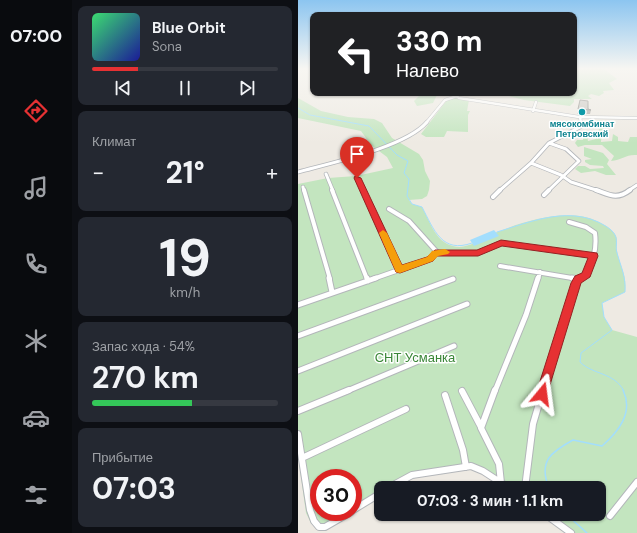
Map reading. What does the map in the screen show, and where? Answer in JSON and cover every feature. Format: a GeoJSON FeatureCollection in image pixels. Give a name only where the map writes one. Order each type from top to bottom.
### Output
{"type":"FeatureCollection","features":[{"type":"Feature","properties":{"kind":"street"},"geometry":{"type":"LineString","coordinates":[[298,172],[366,154],[420,130],[445,100],[457,96],[533,111],[580,117],[605,119],[618,116],[637,118]]}},
{"type":"Feature","properties":{"kind":"street"},"geometry":{"type":"LineString","coordinates":[[533,111],[536,102]]}},
{"type":"Feature","properties":{"kind":"street"},"geometry":{"type":"LineString","coordinates":[[493,197],[531,163],[549,143],[580,128],[582,126],[580,117]]}},
{"type":"Feature","properties":{"kind":"street"},"geometry":{"type":"LineString","coordinates":[[544,195],[579,161],[570,151],[563,147],[549,143]]}},
{"type":"Feature","properties":{"kind":"street"},"geometry":{"type":"LineString","coordinates":[[531,163],[581,186],[617,197],[625,195],[637,185]]}},
{"type":"Feature","properties":{"kind":"street"},"geometry":{"type":"LineString","coordinates":[[326,174],[368,281]]}},
{"type":"Feature","properties":{"kind":"street"},"geometry":{"type":"LineString","coordinates":[[357,178],[400,270]]}},
{"type":"Feature","properties":{"kind":"street"},"geometry":{"type":"LineString","coordinates":[[303,187],[326,263],[332,292]]}},
{"type":"Feature","properties":{"kind":"street"},"geometry":{"type":"LineString","coordinates":[[389,209],[400,213],[418,228],[436,251],[435,253]]}},
{"type":"Feature","properties":{"kind":"street"},"geometry":{"type":"LineString","coordinates":[[500,266],[578,279],[583,278],[586,275],[594,256],[595,233],[581,224],[569,222]]}},
{"type":"Feature","properties":{"kind":"street"},"geometry":{"type":"LineString","coordinates":[[435,253],[478,253],[501,243],[594,256]]}},
{"type":"Feature","properties":{"kind":"street"},"geometry":{"type":"LineString","coordinates":[[298,305],[430,259],[435,253]]}},
{"type":"Feature","properties":{"kind":"street"},"geometry":{"type":"LineString","coordinates":[[481,428],[481,424],[531,300],[540,272]]}},
{"type":"Feature","properties":{"kind":"street"},"geometry":{"type":"LineString","coordinates":[[298,336],[453,279]]}},
{"type":"Feature","properties":{"kind":"street"},"geometry":{"type":"LineString","coordinates":[[526,481],[533,424],[578,279]]}},
{"type":"Feature","properties":{"kind":"street"},"geometry":{"type":"LineString","coordinates":[[298,371],[467,304]]}},
{"type":"Feature","properties":{"kind":"street"},"geometry":{"type":"LineString","coordinates":[[298,412],[454,346]]}},
{"type":"Feature","properties":{"kind":"street"},"geometry":{"type":"LineString","coordinates":[[462,391],[500,464],[501,481]]}},
{"type":"Feature","properties":{"kind":"street"},"geometry":{"type":"LineString","coordinates":[[445,395],[463,450],[466,467]]}},
{"type":"Feature","properties":{"kind":"street"},"geometry":{"type":"LineString","coordinates":[[302,458],[406,409]]}},
{"type":"Feature","properties":{"kind":"street"},"geometry":{"type":"LineString","coordinates":[[298,434],[310,510]]}},
{"type":"Feature","properties":{"kind":"street"},"geometry":{"type":"LineString","coordinates":[[401,481],[412,475],[471,466],[484,470],[498,481]]}},
{"type":"Feature","properties":{"kind":"street"},"geometry":{"type":"LineString","coordinates":[[610,516],[637,482]]}},
{"type":"Feature","properties":{"kind":"street"},"geometry":{"type":"LineString","coordinates":[[362,505],[374,497]]}},
{"type":"Feature","properties":{"kind":"street"},"geometry":{"type":"LineString","coordinates":[[314,521],[319,526],[325,527],[335,521]]}},
{"type":"Feature","properties":{"kind":"street"},"geometry":{"type":"LineString","coordinates":[[555,521],[571,533]]}},
{"type":"Feature","properties":{"kind":"green space"},"geometry":{"type":"Polygon","coordinates":[[[577,94],[603,94],[599,96],[591,94],[588,96],[592,99],[574,99],[574,102],[570,106],[524,100],[509,96],[577,96],[577,94]]]}},
{"type":"Feature","properties":{"kind":"green space"},"geometry":{"type":"Polygon","coordinates":[[[419,96],[436,96],[433,103],[417,106],[414,101],[419,96]]]}},
{"type":"Feature","properties":{"kind":"green space","name":"СНТ Усманка"},"geometry":{"type":"Polygon","coordinates":[[[298,98],[321,111],[348,117],[374,119],[382,123],[392,138],[419,154],[423,160],[425,171],[430,181],[429,190],[427,196],[422,199],[409,200],[412,204],[422,207],[437,236],[447,244],[458,247],[468,246],[492,234],[530,221],[572,215],[597,221],[615,233],[617,239],[618,257],[625,280],[625,292],[602,303],[604,317],[612,330],[637,337],[637,533],[566,533],[550,521],[606,521],[606,481],[495,481],[483,472],[471,468],[413,477],[405,481],[374,481],[374,499],[362,507],[362,469],[310,469],[310,521],[306,513],[298,456],[298,184],[328,178],[356,176],[393,168],[387,157],[371,145],[361,131],[298,118],[298,98]]]}},
{"type":"Feature","properties":{"kind":"green space"},"geometry":{"type":"Polygon","coordinates":[[[455,98],[469,100],[467,111],[470,111],[468,115],[468,132],[447,131],[444,137],[426,137],[421,134],[447,100],[455,98]]]}},
{"type":"Feature","properties":{"kind":"green space"},"geometry":{"type":"Polygon","coordinates":[[[597,120],[602,120],[605,128],[602,130],[601,142],[612,141],[613,134],[618,137],[618,141],[628,142],[630,137],[637,137],[637,155],[630,155],[611,161],[614,156],[602,145],[585,145],[578,147],[575,143],[577,140],[583,140],[583,136],[587,135],[588,141],[596,139],[600,127],[596,125],[597,120]]]}},
{"type":"Feature","properties":{"kind":"green space"},"geometry":{"type":"Polygon","coordinates":[[[584,147],[603,153],[609,160],[607,164],[616,175],[606,175],[595,171],[581,173],[575,169],[578,166],[585,166],[590,169],[604,168],[603,166],[590,165],[585,162],[585,160],[592,159],[584,156],[584,147]]]}},
{"type":"Feature","properties":{"kind":"green space","name":"СНТ Усманка"},"geometry":{"type":"Polygon","coordinates":[[[310,521],[339,521],[325,530],[319,530],[310,521]]]}},
{"type":"Feature","properties":{"kind":"water"},"geometry":{"type":"Polygon","coordinates":[[[494,230],[499,236],[474,246],[470,240],[494,230]]]}},
{"type":"Feature","properties":{"kind":"building"},"geometry":{"type":"Polygon","coordinates":[[[580,100],[588,101],[588,109],[591,110],[578,109],[580,100]]]}},
{"type":"Feature","properties":{"kind":"waterway"},"geometry":{"type":"LineString","coordinates":[[298,108],[310,115],[369,126],[397,155],[408,161],[404,173],[409,179],[407,196],[412,204],[422,207],[440,238],[446,243],[453,245],[462,246],[472,243]]}},
{"type":"Feature","properties":{"kind":"waterway"},"geometry":{"type":"LineString","coordinates":[[497,232],[535,220],[560,216],[573,216],[598,222],[608,227],[614,233],[616,240],[616,251],[624,277],[625,292],[602,303],[604,317],[612,330],[581,353],[580,362],[585,366],[615,380],[624,391]]}},
{"type":"Feature","properties":{"kind":"waterway"},"geometry":{"type":"LineString","coordinates":[[547,481],[545,471],[546,464],[549,458],[558,449],[573,440],[602,446],[614,435],[623,421],[627,406],[623,390]]}},
{"type":"Feature","properties":{"kind":"waterway"},"geometry":{"type":"LineString","coordinates":[[574,521],[587,533]]}},
{"type":"Feature","properties":{"kind":"slow traffic"},"geometry":{"type":"LineString","coordinates":[[383,233],[400,270],[430,259],[435,253],[445,252]]}},
{"type":"Feature","properties":{"kind":"place","name":"мясокомбинат Петровский"},"geometry":{"type":"Point","coordinates":[582,112]}},
{"type":"Feature","properties":{"kind":"route"},"geometry":{"type":"LineString","coordinates":[[357,178],[400,270],[430,259],[435,253],[478,253],[501,243],[594,256],[586,275],[583,278],[578,279],[576,283],[542,394]]}}]}
